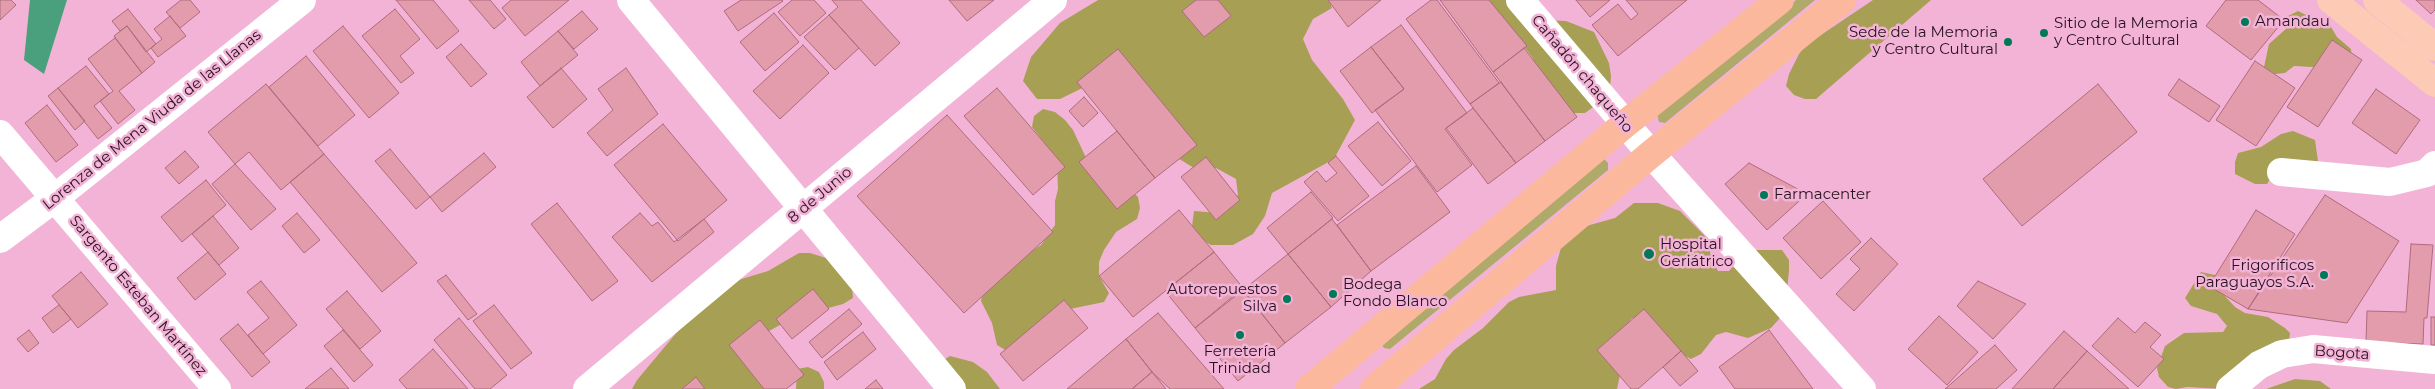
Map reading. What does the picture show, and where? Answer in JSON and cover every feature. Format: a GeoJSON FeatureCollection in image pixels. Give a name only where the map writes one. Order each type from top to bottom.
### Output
{"type":"FeatureCollection","features":[{"type":"Feature","properties":{"kind":"highway"},"geometry":{"type":"LineString","coordinates":[[1312,388],[1625,124],[1780,0]]}},
{"type":"Feature","properties":{"kind":"highway"},"geometry":{"type":"LineString","coordinates":[[1346,360],[1374,389],[1648,151],[1842,0]]}},
{"type":"Feature","properties":{"kind":"main road"},"geometry":{"type":"LineString","coordinates":[[2331,0],[2435,83]]}},
{"type":"Feature","properties":{"kind":"main road"},"geometry":{"type":"LineString","coordinates":[[2377,0],[2435,47]]}},
{"type":"Feature","properties":{"kind":"street","name":"Lorenza de Mena Viuda de las Llanas"},"geometry":{"type":"LineString","coordinates":[[0,239],[55,198],[302,0]]}},
{"type":"Feature","properties":{"kind":"street"},"geometry":{"type":"LineString","coordinates":[[631,0],[952,389]]}},
{"type":"Feature","properties":{"kind":"street","name":"8 de Junio"},"geometry":{"type":"LineString","coordinates":[[587,389],[1053,0]]}},
{"type":"Feature","properties":{"kind":"street","name":"Cañadón chaqueño"},"geometry":{"type":"LineString","coordinates":[[1520,0],[1648,151],[1862,389]]}},
{"type":"Feature","properties":{"kind":"street","name":"Sargento Esteban Martínez"},"geometry":{"type":"LineString","coordinates":[[0,134],[217,389]]}},
{"type":"Feature","properties":{"kind":"street"},"geometry":{"type":"LineString","coordinates":[[2282,172],[2390,182],[2431,169]]}},
{"type":"Feature","properties":{"kind":"street","name":"Bogota"},"geometry":{"type":"LineString","coordinates":[[2230,389],[2259,365],[2282,354],[2313,350],[2435,360]]}},
{"type":"Feature","properties":{"kind":"shaded area"},"geometry":{"type":"Polygon","coordinates":[[[30,0],[67,0],[44,74],[24,60],[30,0]]]}},
{"type":"Feature","properties":{"kind":"shaded area"},"geometry":{"type":"Polygon","coordinates":[[[1098,0],[1329,0],[1332,8],[1313,19],[1303,39],[1312,60],[1343,99],[1355,120],[1334,159],[1272,193],[1265,216],[1253,234],[1233,245],[1211,245],[1191,234],[1194,211],[1219,213],[1238,195],[1236,179],[1216,168],[1194,168],[1176,157],[1101,79],[1060,99],[1037,99],[1023,81],[1031,57],[1060,23],[1098,0]]]}},
{"type":"Feature","properties":{"kind":"shaded area"},"geometry":{"type":"Polygon","coordinates":[[[1488,0],[1516,0],[1541,20],[1566,21],[1594,32],[1609,63],[1611,76],[1610,87],[1596,105],[1585,113],[1572,113],[1543,78],[1532,57],[1488,0]]]}},
{"type":"Feature","properties":{"kind":"shaded area"},"geometry":{"type":"Polygon","coordinates":[[[1796,0],[1815,0],[1665,123],[1659,122],[1657,114],[1796,0]]]}},
{"type":"Feature","properties":{"kind":"shaded area"},"geometry":{"type":"Polygon","coordinates":[[[1873,0],[1931,0],[1816,99],[1805,99],[1794,95],[1786,86],[1789,74],[1806,45],[1873,0]]]}},
{"type":"Feature","properties":{"kind":"shaded area"},"geometry":{"type":"Polygon","coordinates":[[[2298,11],[2331,27],[2337,37],[2351,49],[2352,61],[2330,68],[2294,66],[2285,73],[2275,74],[2264,67],[2269,44],[2288,27],[2288,16],[2298,11]]]}},
{"type":"Feature","properties":{"kind":"shaded area"},"geometry":{"type":"Polygon","coordinates":[[[1043,109],[1055,112],[1065,120],[1073,130],[1088,162],[1128,187],[1138,197],[1140,208],[1137,219],[1116,232],[1104,250],[1099,262],[1099,276],[1109,293],[1104,302],[1070,309],[1007,351],[997,345],[992,323],[981,301],[983,290],[1009,265],[1041,245],[1055,225],[1055,201],[1058,189],[1057,165],[1046,145],[1032,127],[1034,116],[1043,109]]]}},
{"type":"Feature","properties":{"kind":"shaded area"},"geometry":{"type":"Polygon","coordinates":[[[2293,131],[2315,140],[2318,161],[2308,167],[2273,174],[2267,184],[2255,184],[2235,174],[2235,162],[2238,153],[2261,147],[2281,134],[2293,131]]]}},
{"type":"Feature","properties":{"kind":"shaded area"},"geometry":{"type":"Polygon","coordinates":[[[1604,159],[1608,163],[1608,170],[1390,349],[1384,348],[1382,345],[1604,159]]]}},
{"type":"Feature","properties":{"kind":"shaded area","name":"Hospital Geriátrico"},"geometry":{"type":"Polygon","coordinates":[[[1634,203],[1658,203],[1680,211],[1706,237],[1712,260],[1718,271],[1729,271],[1737,262],[1757,250],[1782,250],[1789,260],[1789,271],[1785,308],[1779,319],[1771,328],[1748,338],[1726,332],[1716,335],[1701,354],[1691,359],[1681,354],[1644,318],[1632,318],[1618,335],[1603,344],[1613,352],[1621,370],[1617,389],[1419,389],[1435,379],[1446,359],[1454,350],[1483,328],[1509,302],[1519,297],[1556,290],[1556,266],[1562,244],[1579,228],[1615,218],[1634,203]]]}},
{"type":"Feature","properties":{"kind":"shaded area"},"geometry":{"type":"Polygon","coordinates":[[[799,253],[810,253],[845,264],[852,286],[853,298],[843,304],[795,317],[769,331],[768,389],[632,389],[637,380],[678,331],[693,301],[735,281],[768,271],[799,253]]]}},
{"type":"Feature","properties":{"kind":"shaded area"},"geometry":{"type":"Polygon","coordinates":[[[2201,272],[2215,275],[2224,295],[2235,307],[2245,313],[2268,317],[2285,328],[2290,333],[2289,342],[2225,389],[2187,387],[2176,389],[2168,387],[2159,377],[2157,368],[2165,346],[2184,333],[2223,332],[2227,326],[2217,314],[2191,306],[2185,298],[2201,272]]]}},
{"type":"Feature","properties":{"kind":"shaded area"},"geometry":{"type":"Polygon","coordinates":[[[950,356],[973,362],[987,372],[1000,389],[960,389],[940,362],[950,356]]]}},
{"type":"Feature","properties":{"kind":"shaded area"},"geometry":{"type":"Polygon","coordinates":[[[808,367],[819,372],[824,382],[824,389],[796,389],[797,369],[808,367]]]}},
{"type":"Feature","properties":{"kind":"shaded area"},"geometry":{"type":"Polygon","coordinates":[[[2295,379],[2320,381],[2331,389],[2266,389],[2295,379]]]}},
{"type":"Feature","properties":{"kind":"building"},"geometry":{"type":"Polygon","coordinates":[[[0,0],[11,0],[16,5],[0,20],[0,0]]]}},
{"type":"Feature","properties":{"kind":"building"},"geometry":{"type":"Polygon","coordinates":[[[181,0],[190,0],[200,12],[180,28],[166,12],[181,0]]]}},
{"type":"Feature","properties":{"kind":"building"},"geometry":{"type":"Polygon","coordinates":[[[396,0],[433,0],[459,31],[437,49],[396,0]]]}},
{"type":"Feature","properties":{"kind":"building"},"geometry":{"type":"Polygon","coordinates":[[[469,0],[490,0],[506,19],[494,29],[469,0]]]}},
{"type":"Feature","properties":{"kind":"building"},"geometry":{"type":"Polygon","coordinates":[[[511,0],[569,0],[525,36],[502,8],[511,0]]]}},
{"type":"Feature","properties":{"kind":"building"},"geometry":{"type":"Polygon","coordinates":[[[741,0],[783,1],[738,31],[724,11],[741,0]]]}},
{"type":"Feature","properties":{"kind":"building"},"geometry":{"type":"Polygon","coordinates":[[[792,0],[814,0],[826,13],[800,36],[778,12],[792,0]]]}},
{"type":"Feature","properties":{"kind":"building"},"geometry":{"type":"Polygon","coordinates":[[[832,0],[861,0],[900,43],[875,66],[829,15],[838,7],[832,0]]]}},
{"type":"Feature","properties":{"kind":"building"},"geometry":{"type":"Polygon","coordinates":[[[949,0],[994,0],[967,21],[949,0]]]}},
{"type":"Feature","properties":{"kind":"building"},"geometry":{"type":"Polygon","coordinates":[[[1196,0],[1218,0],[1231,16],[1204,37],[1182,11],[1196,0]]]}},
{"type":"Feature","properties":{"kind":"building"},"geometry":{"type":"Polygon","coordinates":[[[1328,0],[1381,0],[1348,27],[1328,0]]]}},
{"type":"Feature","properties":{"kind":"building"},"geometry":{"type":"Polygon","coordinates":[[[1431,0],[1437,0],[1499,83],[1470,104],[1406,19],[1431,0]]]}},
{"type":"Feature","properties":{"kind":"building"},"geometry":{"type":"Polygon","coordinates":[[[1440,0],[1489,0],[1527,46],[1493,72],[1440,0]]]}},
{"type":"Feature","properties":{"kind":"building"},"geometry":{"type":"Polygon","coordinates":[[[1576,0],[1610,0],[1590,17],[1576,0]]]}},
{"type":"Feature","properties":{"kind":"building"},"geometry":{"type":"Polygon","coordinates":[[[1626,0],[1687,0],[1618,56],[1592,25],[1618,4],[1631,20],[1638,14],[1626,0]]]}},
{"type":"Feature","properties":{"kind":"building"},"geometry":{"type":"Polygon","coordinates":[[[2226,0],[2258,0],[2284,20],[2251,60],[2206,26],[2226,0]]]}},
{"type":"Feature","properties":{"kind":"building"},"geometry":{"type":"Polygon","coordinates":[[[2416,0],[2435,0],[2435,10],[2431,14],[2416,0]]]}},
{"type":"Feature","properties":{"kind":"building"},"geometry":{"type":"Polygon","coordinates":[[[128,9],[156,44],[146,52],[127,26],[120,31],[112,21],[128,9]]]}},
{"type":"Feature","properties":{"kind":"building"},"geometry":{"type":"Polygon","coordinates":[[[395,9],[420,39],[400,56],[414,73],[401,83],[362,36],[395,9]]]}},
{"type":"Feature","properties":{"kind":"building"},"geometry":{"type":"Polygon","coordinates":[[[582,11],[598,29],[574,49],[558,31],[582,11]]]}},
{"type":"Feature","properties":{"kind":"building"},"geometry":{"type":"Polygon","coordinates":[[[774,13],[799,42],[765,71],[740,42],[774,13]]]}},
{"type":"Feature","properties":{"kind":"building"},"geometry":{"type":"Polygon","coordinates":[[[829,15],[859,48],[835,70],[804,37],[829,15]]]}},
{"type":"Feature","properties":{"kind":"building"},"geometry":{"type":"Polygon","coordinates":[[[170,16],[186,36],[158,57],[151,48],[162,39],[154,29],[170,16]]]}},
{"type":"Feature","properties":{"kind":"building"},"geometry":{"type":"Polygon","coordinates":[[[1401,25],[1467,113],[1445,129],[1472,165],[1437,192],[1375,110],[1404,89],[1371,47],[1401,25]]]}},
{"type":"Feature","properties":{"kind":"building"},"geometry":{"type":"Polygon","coordinates":[[[127,26],[155,62],[142,73],[114,36],[127,26]]]}},
{"type":"Feature","properties":{"kind":"building"},"geometry":{"type":"Polygon","coordinates":[[[343,26],[399,93],[369,118],[313,51],[343,26]]]}},
{"type":"Feature","properties":{"kind":"building"},"geometry":{"type":"Polygon","coordinates":[[[558,31],[578,55],[540,86],[521,62],[558,31]]]}},
{"type":"Feature","properties":{"kind":"building"},"geometry":{"type":"Polygon","coordinates":[[[115,38],[142,73],[119,91],[135,110],[118,124],[100,101],[113,91],[88,59],[115,38]]]}},
{"type":"Feature","properties":{"kind":"building"},"geometry":{"type":"Polygon","coordinates":[[[2332,40],[2362,60],[2318,127],[2287,107],[2332,40]]]}},
{"type":"Feature","properties":{"kind":"building"},"geometry":{"type":"Polygon","coordinates":[[[461,44],[487,74],[471,87],[446,57],[461,44]]]}},
{"type":"Feature","properties":{"kind":"building"},"geometry":{"type":"Polygon","coordinates":[[[803,45],[829,73],[780,119],[753,91],[803,45]]]}},
{"type":"Feature","properties":{"kind":"building"},"geometry":{"type":"Polygon","coordinates":[[[1371,47],[1404,89],[1372,113],[1340,71],[1371,47]]]}},
{"type":"Feature","properties":{"kind":"building"},"geometry":{"type":"Polygon","coordinates":[[[1524,48],[1577,117],[1545,141],[1493,72],[1524,48]]]}},
{"type":"Feature","properties":{"kind":"building"},"geometry":{"type":"Polygon","coordinates":[[[1118,49],[1197,145],[1155,178],[1077,82],[1118,49]]]}},
{"type":"Feature","properties":{"kind":"building"},"geometry":{"type":"Polygon","coordinates":[[[306,56],[355,115],[318,146],[269,87],[306,56]]]}},
{"type":"Feature","properties":{"kind":"building"},"geometry":{"type":"Polygon","coordinates":[[[2255,61],[2295,88],[2256,146],[2216,120],[2255,61]]]}},
{"type":"Feature","properties":{"kind":"building"},"geometry":{"type":"Polygon","coordinates":[[[86,66],[109,94],[94,106],[112,128],[98,139],[58,88],[86,66]]]}},
{"type":"Feature","properties":{"kind":"building"},"geometry":{"type":"Polygon","coordinates":[[[561,68],[587,99],[553,128],[527,97],[561,68]]]}},
{"type":"Feature","properties":{"kind":"building"},"geometry":{"type":"Polygon","coordinates":[[[626,68],[658,114],[607,156],[587,133],[613,110],[598,89],[626,68]]]}},
{"type":"Feature","properties":{"kind":"building"},"geometry":{"type":"Polygon","coordinates":[[[2179,79],[2220,106],[2209,122],[2168,95],[2179,79]]]}},
{"type":"Feature","properties":{"kind":"building"},"geometry":{"type":"Polygon","coordinates":[[[1501,82],[1545,141],[1516,163],[1470,104],[1501,82]]]}},
{"type":"Feature","properties":{"kind":"building"},"geometry":{"type":"Polygon","coordinates":[[[266,84],[324,154],[281,190],[249,152],[235,164],[208,132],[266,84]]]}},
{"type":"Feature","properties":{"kind":"building"},"geometry":{"type":"Polygon","coordinates":[[[2098,84],[2137,132],[2022,226],[1983,179],[2098,84]]]}},
{"type":"Feature","properties":{"kind":"building"},"geometry":{"type":"Polygon","coordinates":[[[58,88],[85,121],[75,130],[48,96],[58,88]]]}},
{"type":"Feature","properties":{"kind":"building"},"geometry":{"type":"Polygon","coordinates":[[[997,88],[1065,167],[1033,195],[964,116],[997,88]]]}},
{"type":"Feature","properties":{"kind":"building"},"geometry":{"type":"Polygon","coordinates":[[[2376,89],[2420,120],[2396,154],[2352,123],[2376,89]]]}},
{"type":"Feature","properties":{"kind":"building"},"geometry":{"type":"Polygon","coordinates":[[[1084,97],[1098,113],[1083,127],[1069,111],[1084,97]]]}},
{"type":"Feature","properties":{"kind":"building"},"geometry":{"type":"Polygon","coordinates":[[[47,105],[78,145],[56,162],[25,123],[47,105]]]}},
{"type":"Feature","properties":{"kind":"building"},"geometry":{"type":"Polygon","coordinates":[[[1473,108],[1516,163],[1488,184],[1446,128],[1473,108]]]}},
{"type":"Feature","properties":{"kind":"building"},"geometry":{"type":"Polygon","coordinates":[[[947,115],[1053,232],[964,313],[857,196],[947,115]]]}},
{"type":"Feature","properties":{"kind":"building"},"geometry":{"type":"Polygon","coordinates":[[[1378,122],[1411,161],[1382,186],[1348,146],[1378,122]]]}},
{"type":"Feature","properties":{"kind":"building"},"geometry":{"type":"Polygon","coordinates":[[[663,124],[727,200],[678,241],[614,165],[663,124]]]}},
{"type":"Feature","properties":{"kind":"building"},"geometry":{"type":"Polygon","coordinates":[[[1117,131],[1155,178],[1117,209],[1079,162],[1117,131]]]}},
{"type":"Feature","properties":{"kind":"building"},"geometry":{"type":"Polygon","coordinates":[[[390,149],[430,197],[416,209],[375,161],[390,149]]]}},
{"type":"Feature","properties":{"kind":"building"},"geometry":{"type":"Polygon","coordinates":[[[185,151],[199,167],[179,184],[165,168],[185,151]]]}},
{"type":"Feature","properties":{"kind":"building"},"geometry":{"type":"Polygon","coordinates":[[[484,153],[496,167],[442,212],[430,197],[484,153]]]}},
{"type":"Feature","properties":{"kind":"building"},"geometry":{"type":"Polygon","coordinates":[[[324,154],[417,263],[382,292],[290,182],[324,154]]]}},
{"type":"Feature","properties":{"kind":"building"},"geometry":{"type":"Polygon","coordinates":[[[1336,156],[1369,196],[1338,221],[1304,182],[1317,171],[1326,182],[1337,173],[1328,163],[1336,156]]]}},
{"type":"Feature","properties":{"kind":"building"},"geometry":{"type":"Polygon","coordinates":[[[1206,157],[1240,200],[1216,220],[1181,177],[1206,157]]]}},
{"type":"Feature","properties":{"kind":"building"},"geometry":{"type":"Polygon","coordinates":[[[1749,163],[1807,194],[1767,230],[1725,184],[1749,163]]]}},
{"type":"Feature","properties":{"kind":"building"},"geometry":{"type":"Polygon","coordinates":[[[235,164],[276,209],[251,230],[212,184],[235,164]]]}},
{"type":"Feature","properties":{"kind":"building"},"geometry":{"type":"Polygon","coordinates":[[[1416,166],[1450,212],[1371,271],[1337,225],[1416,166]]]}},
{"type":"Feature","properties":{"kind":"building"},"geometry":{"type":"Polygon","coordinates":[[[206,180],[226,205],[182,242],[161,217],[206,180]]]}},
{"type":"Feature","properties":{"kind":"building"},"geometry":{"type":"Polygon","coordinates":[[[1311,192],[1333,218],[1288,254],[1267,228],[1311,192]]]}},
{"type":"Feature","properties":{"kind":"building","name":"Frigorificos Paraguayos S.A."},"geometry":{"type":"Polygon","coordinates":[[[2325,195],[2399,241],[2347,323],[2248,309],[2325,195]]]}},
{"type":"Feature","properties":{"kind":"building"},"geometry":{"type":"Polygon","coordinates":[[[1823,201],[1861,242],[1821,279],[1783,238],[1823,201]]]}},
{"type":"Feature","properties":{"kind":"building"},"geometry":{"type":"Polygon","coordinates":[[[557,203],[618,281],[592,301],[531,224],[557,203]]]}},
{"type":"Feature","properties":{"kind":"building"},"geometry":{"type":"Polygon","coordinates":[[[1179,210],[1214,252],[1133,317],[1099,276],[1179,210]]]}},
{"type":"Feature","properties":{"kind":"building"},"geometry":{"type":"Polygon","coordinates":[[[2256,210],[2295,234],[2248,309],[2209,286],[2256,210]]]}},
{"type":"Feature","properties":{"kind":"building"},"geometry":{"type":"Polygon","coordinates":[[[297,213],[320,240],[304,253],[282,226],[297,213]]]}},
{"type":"Feature","properties":{"kind":"building"},"geometry":{"type":"Polygon","coordinates":[[[640,213],[652,226],[658,222],[674,242],[704,219],[714,232],[652,282],[612,237],[640,213]]]}},
{"type":"Feature","properties":{"kind":"building"},"geometry":{"type":"Polygon","coordinates":[[[213,216],[239,248],[219,265],[192,234],[213,216]]]}},
{"type":"Feature","properties":{"kind":"building"},"geometry":{"type":"Polygon","coordinates":[[[1332,219],[1371,271],[1331,307],[1288,254],[1332,219]]]}},
{"type":"Feature","properties":{"kind":"building"},"geometry":{"type":"Polygon","coordinates":[[[1871,238],[1898,264],[1854,311],[1836,294],[1860,269],[1850,259],[1871,238]]]}},
{"type":"Feature","properties":{"kind":"building"},"geometry":{"type":"Polygon","coordinates":[[[2411,244],[2433,245],[2427,318],[2424,318],[2423,344],[2366,342],[2367,311],[2406,312],[2411,244]]]}},
{"type":"Feature","properties":{"kind":"building"},"geometry":{"type":"Polygon","coordinates":[[[208,252],[226,274],[195,300],[177,278],[208,252]]]}},
{"type":"Feature","properties":{"kind":"building"},"geometry":{"type":"Polygon","coordinates":[[[1214,252],[1243,288],[1195,328],[1165,291],[1214,252]]]}},
{"type":"Feature","properties":{"kind":"building"},"geometry":{"type":"Polygon","coordinates":[[[1288,254],[1331,307],[1285,343],[1243,290],[1288,254]]]}},
{"type":"Feature","properties":{"kind":"building"},"geometry":{"type":"Polygon","coordinates":[[[81,272],[108,304],[78,328],[52,296],[81,272]]]}},
{"type":"Feature","properties":{"kind":"building"},"geometry":{"type":"Polygon","coordinates":[[[446,275],[477,314],[468,320],[437,281],[446,275]]]}},
{"type":"Feature","properties":{"kind":"building"},"geometry":{"type":"Polygon","coordinates":[[[261,281],[297,325],[263,354],[248,335],[269,318],[247,292],[261,281]]]}},
{"type":"Feature","properties":{"kind":"building"},"geometry":{"type":"Polygon","coordinates":[[[1978,281],[2026,304],[1993,339],[1957,306],[1978,281]]]}},
{"type":"Feature","properties":{"kind":"building"},"geometry":{"type":"Polygon","coordinates":[[[813,289],[829,309],[792,339],[776,319],[813,289]]]}},
{"type":"Feature","properties":{"kind":"building"},"geometry":{"type":"Polygon","coordinates":[[[1243,290],[1285,343],[1238,381],[1195,328],[1243,290]]]}},
{"type":"Feature","properties":{"kind":"building"},"geometry":{"type":"Polygon","coordinates":[[[347,291],[381,331],[360,349],[326,309],[347,291]]]}},
{"type":"Feature","properties":{"kind":"building"},"geometry":{"type":"Polygon","coordinates":[[[1064,300],[1088,328],[1023,381],[1000,354],[1064,300]]]}},
{"type":"Feature","properties":{"kind":"building"},"geometry":{"type":"Polygon","coordinates":[[[59,305],[71,319],[53,333],[42,318],[59,305]]]}},
{"type":"Feature","properties":{"kind":"building"},"geometry":{"type":"Polygon","coordinates":[[[494,305],[532,353],[511,369],[473,321],[494,305]]]}},
{"type":"Feature","properties":{"kind":"building"},"geometry":{"type":"Polygon","coordinates":[[[849,309],[862,324],[822,358],[809,342],[849,309]]]}},
{"type":"Feature","properties":{"kind":"building"},"geometry":{"type":"Polygon","coordinates":[[[1644,309],[1681,351],[1638,389],[1631,389],[1597,350],[1644,309]]]}},
{"type":"Feature","properties":{"kind":"building"},"geometry":{"type":"Polygon","coordinates":[[[1158,313],[1224,389],[1170,389],[1152,372],[1126,339],[1158,313]]]}},
{"type":"Feature","properties":{"kind":"building"},"geometry":{"type":"Polygon","coordinates":[[[1939,316],[1978,352],[1947,385],[1908,349],[1939,316]]]}},
{"type":"Feature","properties":{"kind":"building"},"geometry":{"type":"Polygon","coordinates":[[[2431,317],[2435,317],[2435,345],[2431,345],[2431,317]]]}},
{"type":"Feature","properties":{"kind":"building"},"geometry":{"type":"Polygon","coordinates":[[[459,318],[507,375],[490,389],[475,389],[434,340],[459,318]]]}},
{"type":"Feature","properties":{"kind":"building"},"geometry":{"type":"Polygon","coordinates":[[[2118,318],[2135,333],[2145,322],[2161,335],[2150,347],[2164,359],[2138,387],[2092,346],[2118,318]]]}},
{"type":"Feature","properties":{"kind":"building"},"geometry":{"type":"Polygon","coordinates":[[[760,320],[804,375],[786,389],[764,389],[729,345],[760,320]]]}},
{"type":"Feature","properties":{"kind":"building"},"geometry":{"type":"Polygon","coordinates":[[[238,324],[270,362],[252,377],[220,339],[238,324]]]}},
{"type":"Feature","properties":{"kind":"building"},"geometry":{"type":"Polygon","coordinates":[[[29,330],[39,343],[28,352],[17,339],[29,330]]]}},
{"type":"Feature","properties":{"kind":"building"},"geometry":{"type":"Polygon","coordinates":[[[343,330],[373,365],[354,382],[324,346],[343,330]]]}},
{"type":"Feature","properties":{"kind":"building"},"geometry":{"type":"Polygon","coordinates":[[[1769,330],[1813,389],[1735,389],[1719,367],[1769,330]]]}},
{"type":"Feature","properties":{"kind":"building"},"geometry":{"type":"Polygon","coordinates":[[[2064,331],[2087,351],[2053,389],[2012,389],[2064,331]]]}},
{"type":"Feature","properties":{"kind":"building"},"geometry":{"type":"Polygon","coordinates":[[[863,332],[876,349],[837,380],[824,362],[863,332]]]}},
{"type":"Feature","properties":{"kind":"building"},"geometry":{"type":"Polygon","coordinates":[[[1126,339],[1152,372],[1132,389],[1067,389],[1126,339]]]}},
{"type":"Feature","properties":{"kind":"building"},"geometry":{"type":"Polygon","coordinates":[[[1995,345],[2017,370],[1996,389],[1945,389],[1995,345]]]}},
{"type":"Feature","properties":{"kind":"building"},"geometry":{"type":"Polygon","coordinates":[[[433,349],[468,389],[407,389],[399,380],[433,349]]]}},
{"type":"Feature","properties":{"kind":"building"},"geometry":{"type":"Polygon","coordinates":[[[1681,351],[1698,371],[1680,386],[1663,367],[1681,351]]]}},
{"type":"Feature","properties":{"kind":"building"},"geometry":{"type":"Polygon","coordinates":[[[2087,351],[2129,389],[2053,389],[2087,351]]]}},
{"type":"Feature","properties":{"kind":"building"},"geometry":{"type":"Polygon","coordinates":[[[331,368],[349,389],[305,389],[331,368]]]}},
{"type":"Feature","properties":{"kind":"building"},"geometry":{"type":"Polygon","coordinates":[[[1152,372],[1166,389],[1132,389],[1152,372]]]}},
{"type":"Feature","properties":{"kind":"building"},"geometry":{"type":"Polygon","coordinates":[[[696,377],[705,389],[682,389],[696,377]]]}},
{"type":"Feature","properties":{"kind":"building"},"geometry":{"type":"Polygon","coordinates":[[[876,380],[883,389],[865,389],[876,380]]]}},
{"type":"Feature","properties":{"kind":"place","name":"Amandau"},"geometry":{"type":"Point","coordinates":[2245,22]}},
{"type":"Feature","properties":{"kind":"place","name":"Sitio de la Memoria y Centro Cultural"},"geometry":{"type":"Point","coordinates":[2044,33]}},
{"type":"Feature","properties":{"kind":"place","name":"Sede de la Memoria y Centro Cultural"},"geometry":{"type":"Point","coordinates":[2008,42]}},
{"type":"Feature","properties":{"kind":"place","name":"Farmacenter"},"geometry":{"type":"Point","coordinates":[1764,195]}},
{"type":"Feature","properties":{"kind":"place","name":"Hospital Geriátrico"},"geometry":{"type":"Point","coordinates":[1649,254]}},
{"type":"Feature","properties":{"kind":"place","name":"Frigorificos Paraguayos S.A."},"geometry":{"type":"Point","coordinates":[2324,275]}},
{"type":"Feature","properties":{"kind":"place","name":"Bodega Fondo Blanco"},"geometry":{"type":"Point","coordinates":[1333,294]}},
{"type":"Feature","properties":{"kind":"place","name":"Autorepuestos Silva"},"geometry":{"type":"Point","coordinates":[1287,299]}},
{"type":"Feature","properties":{"kind":"place","name":"Ferretería Trinidad"},"geometry":{"type":"Point","coordinates":[1240,335]}}]}
